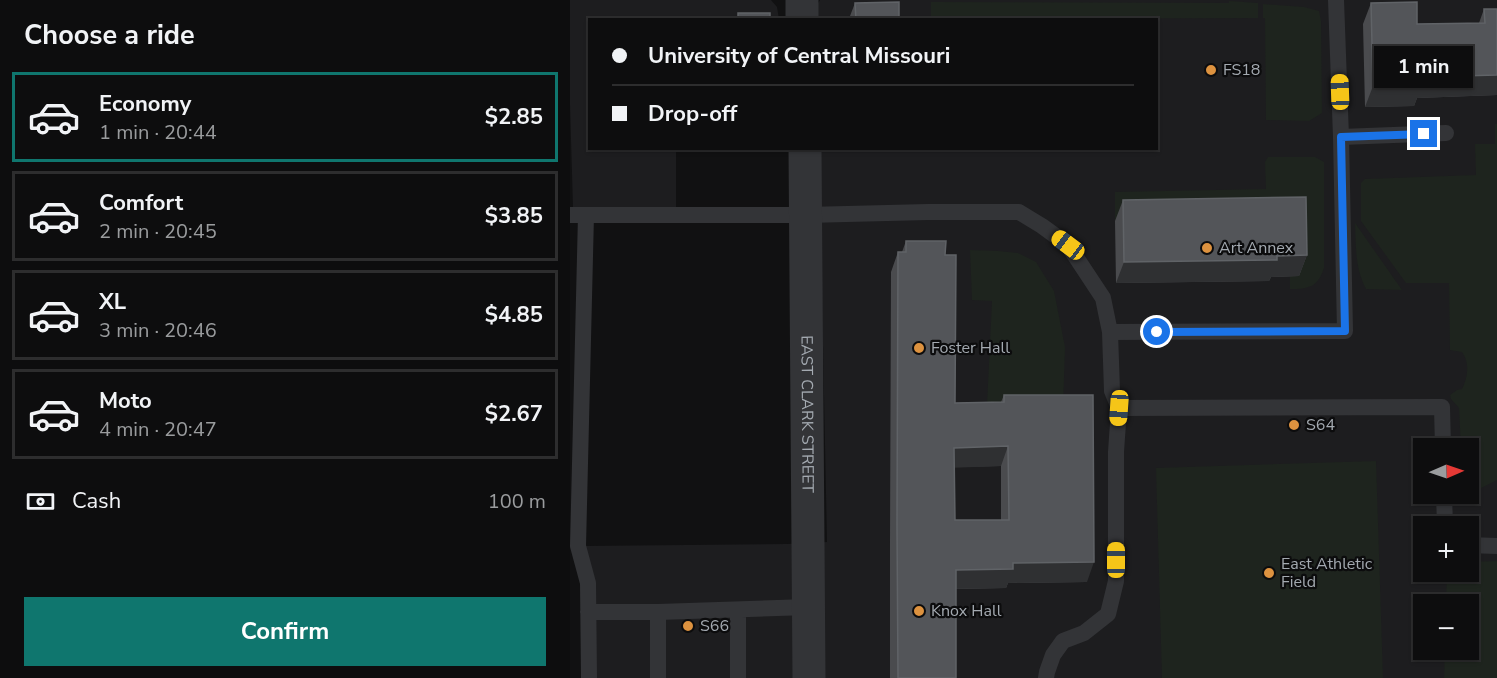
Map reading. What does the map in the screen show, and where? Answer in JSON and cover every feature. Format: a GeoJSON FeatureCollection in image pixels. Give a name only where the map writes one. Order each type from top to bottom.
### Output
{"type":"FeatureCollection","features":[{"type":"Feature","properties":{"kind":"street"},"geometry":{"type":"LineString","coordinates":[[802,0],[802,18]]}},
{"type":"Feature","properties":{"kind":"street","name":"EAST CLARK STREET"},"geometry":{"type":"LineString","coordinates":[[805,150],[809,678]]}},
{"type":"Feature","properties":{"kind":"lane"},"geometry":{"type":"LineString","coordinates":[[1110,332],[1345,331],[1336,0]]}},
{"type":"Feature","properties":{"kind":"lane"},"geometry":{"type":"LineString","coordinates":[[1341,137],[1446,133]]}},
{"type":"Feature","properties":{"kind":"lane"},"geometry":{"type":"LineString","coordinates":[[589,678],[588,583],[578,546],[578,215],[1019,212],[1068,245],[1103,298],[1110,332],[1112,392],[1119,408],[1116,452],[1116,581],[1108,614],[1084,633],[1063,641],[1053,655],[1047,678]]}},
{"type":"Feature","properties":{"kind":"lane"},"geometry":{"type":"LineString","coordinates":[[1119,408],[1442,406],[1443,438]]}},
{"type":"Feature","properties":{"kind":"lane"},"geometry":{"type":"LineString","coordinates":[[1479,545],[1497,546]]}},
{"type":"Feature","properties":{"kind":"lane"},"geometry":{"type":"LineString","coordinates":[[588,612],[808,608]]}},
{"type":"Feature","properties":{"kind":"lane"},"geometry":{"type":"LineString","coordinates":[[738,610],[738,678]]}},
{"type":"Feature","properties":{"kind":"lane"},"geometry":{"type":"LineString","coordinates":[[658,612],[658,678]]}},
{"type":"Feature","properties":{"kind":"shaded area"},"geometry":{"type":"Polygon","coordinates":[[[570,0],[771,0],[777,7],[779,18],[588,18],[588,150],[676,150],[676,210],[573,208],[570,0]]]}},
{"type":"Feature","properties":{"kind":"shaded area"},"geometry":{"type":"Polygon","coordinates":[[[820,0],[1497,0],[1497,678],[584,678],[584,546],[827,542],[819,150],[1158,150],[1158,18],[815,18],[820,0]]]}},
{"type":"Feature","properties":{"kind":"shaded area"},"geometry":{"type":"Polygon","coordinates":[[[1229,1],[1258,3],[1258,18],[931,18],[931,2],[1229,3],[1229,1]]]}},
{"type":"Feature","properties":{"kind":"shaded area"},"geometry":{"type":"Polygon","coordinates":[[[1263,4],[1304,7],[1319,11],[1322,113],[1309,121],[1266,120],[1263,4]]]}},
{"type":"Feature","properties":{"kind":"shaded area"},"geometry":{"type":"Polygon","coordinates":[[[1495,124],[1497,124],[1497,480],[1479,489],[1479,438],[1460,438],[1459,408],[1450,395],[1462,389],[1466,380],[1467,365],[1462,352],[1450,350],[1449,283],[1406,283],[1361,221],[1361,183],[1365,179],[1476,175],[1475,144],[1495,144],[1495,124]]]}},
{"type":"Feature","properties":{"kind":"shaded area"},"geometry":{"type":"Polygon","coordinates":[[[1268,157],[1315,157],[1324,162],[1324,268],[1319,279],[1312,286],[1290,289],[1290,276],[1299,275],[1298,218],[1115,221],[1115,192],[1266,189],[1265,162],[1268,157]]]}},
{"type":"Feature","properties":{"kind":"shaded area"},"geometry":{"type":"Polygon","coordinates":[[[1355,223],[1402,290],[1366,289],[1358,265],[1355,223]]]}},
{"type":"Feature","properties":{"kind":"shaded area"},"geometry":{"type":"Polygon","coordinates":[[[970,250],[1018,253],[1036,262],[1054,291],[1065,347],[1063,409],[987,405],[992,301],[972,300],[970,250]]]}},
{"type":"Feature","properties":{"kind":"shaded area","name":"East Athletic Field"},"geometry":{"type":"Polygon","coordinates":[[[1376,461],[1383,678],[1162,678],[1156,468],[1376,461]]]}},
{"type":"Feature","properties":{"kind":"shaded area"},"geometry":{"type":"Polygon","coordinates":[[[1497,561],[1497,678],[1444,678],[1445,660],[1479,660],[1479,594],[1446,594],[1447,582],[1479,582],[1479,562],[1497,561]]]}},
{"type":"Feature","properties":{"kind":"building"},"geometry":{"type":"Polygon","coordinates":[[[899,2],[899,18],[856,18],[855,3],[899,2]]]}},
{"type":"Feature","properties":{"kind":"building"},"geometry":{"type":"Polygon","coordinates":[[[1417,2],[1417,24],[1485,23],[1484,9],[1497,9],[1497,75],[1422,77],[1422,85],[1373,86],[1371,3],[1417,2]]]}},
{"type":"Feature","properties":{"kind":"building"},"geometry":{"type":"Polygon","coordinates":[[[738,13],[770,13],[770,18],[738,18],[738,13]]]}},
{"type":"Feature","properties":{"kind":"building","name":"Art Annex"},"geometry":{"type":"Polygon","coordinates":[[[1306,197],[1307,255],[1277,256],[1277,260],[1124,262],[1123,200],[1306,197]]]}},
{"type":"Feature","properties":{"kind":"building"},"geometry":{"type":"Polygon","coordinates":[[[906,241],[946,241],[945,255],[956,255],[955,403],[1004,402],[1004,395],[1093,395],[1094,562],[1013,563],[1013,569],[956,570],[956,678],[898,678],[898,252],[906,252],[906,241]],[[1008,446],[954,448],[955,520],[1009,520],[1008,446]]]}},
{"type":"Feature","properties":{"kind":"place","name":"FS18"},"geometry":{"type":"Point","coordinates":[1211,70]}},
{"type":"Feature","properties":{"kind":"place","name":"Art Annex"},"geometry":{"type":"Point","coordinates":[1207,248]}},
{"type":"Feature","properties":{"kind":"place","name":"Foster Hall"},"geometry":{"type":"Point","coordinates":[919,348]}},
{"type":"Feature","properties":{"kind":"place","name":"S64"},"geometry":{"type":"Point","coordinates":[1294,425]}},
{"type":"Feature","properties":{"kind":"place","name":"East Athletic Field"},"geometry":{"type":"Point","coordinates":[1269,573]}},
{"type":"Feature","properties":{"kind":"place","name":"Knox Hall"},"geometry":{"type":"Point","coordinates":[919,611]}},
{"type":"Feature","properties":{"kind":"place","name":"S66"},"geometry":{"type":"Point","coordinates":[688,626]}},
{"type":"Feature","properties":{"kind":"route"},"geometry":{"type":"LineString","coordinates":[[1157,332],[1345,331],[1341,137],[1424,134]]}}]}
